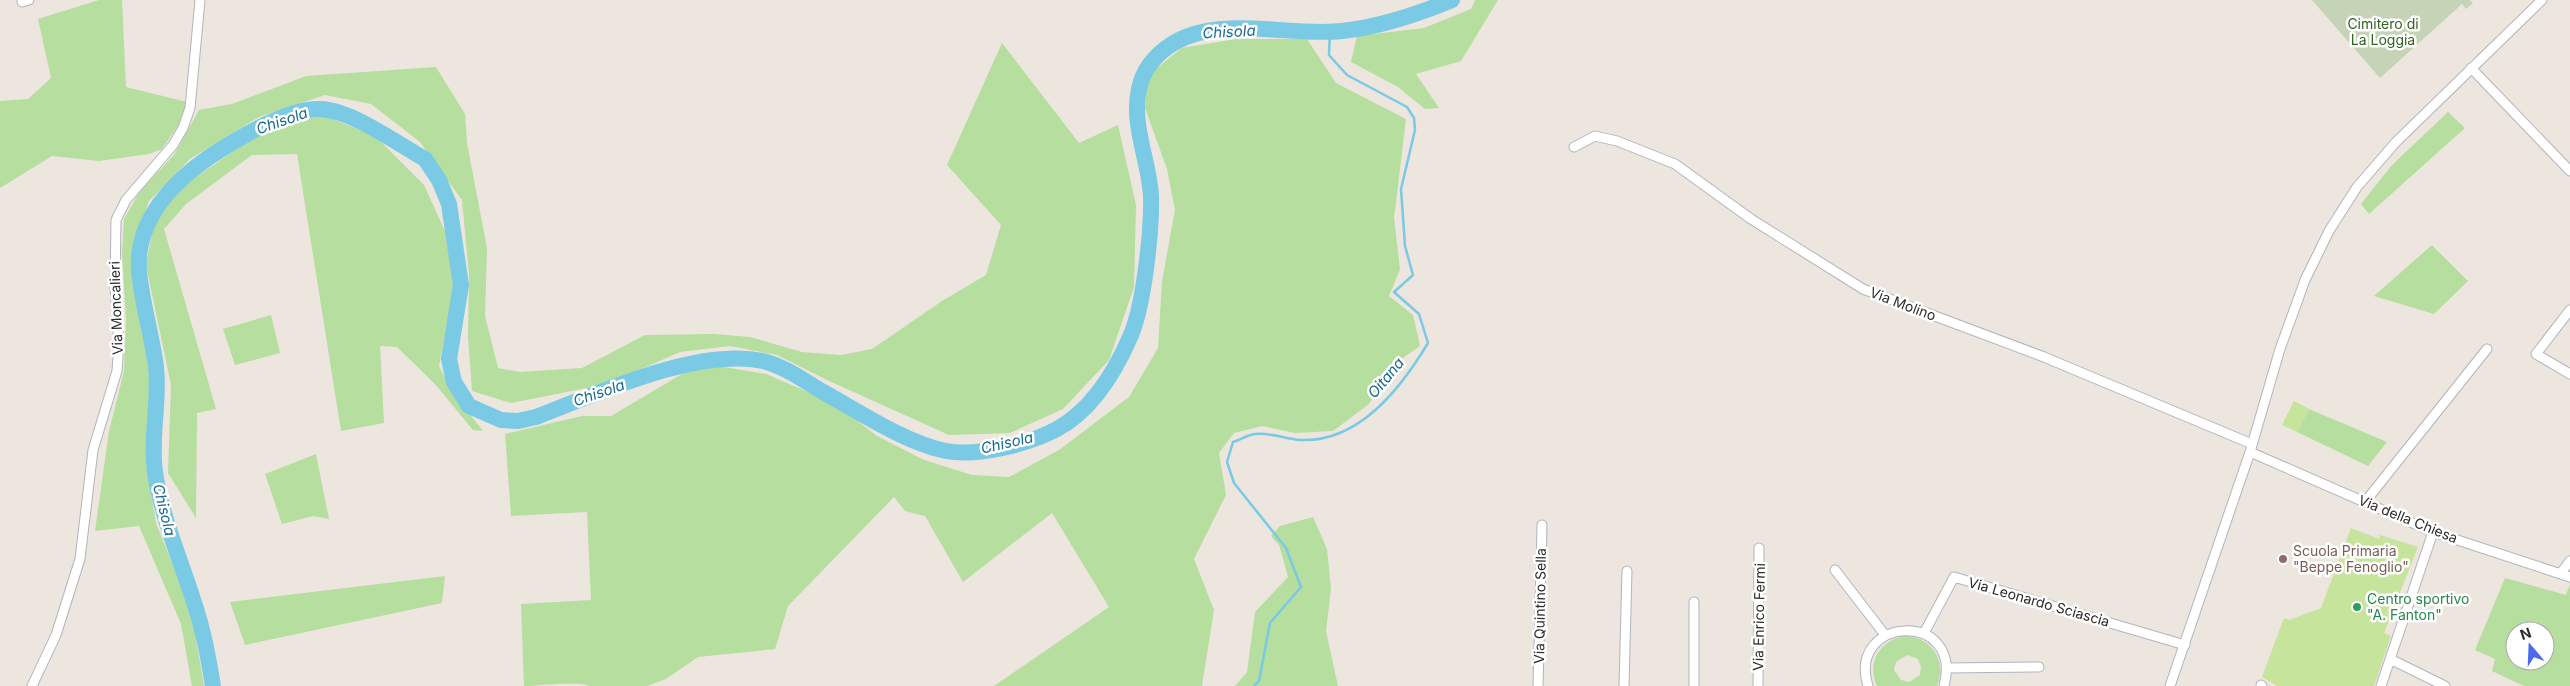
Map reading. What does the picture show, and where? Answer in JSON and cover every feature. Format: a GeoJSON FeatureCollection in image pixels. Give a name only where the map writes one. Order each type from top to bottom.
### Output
{"type":"FeatureCollection","features":[{"type":"Feature","properties":{"kind":"street","name":"Via Moncalieri"},"geometry":{"type":"LineString","coordinates":[[32,686],[56,635],[80,559],[93,450],[117,371],[119,344],[115,286],[116,220],[126,200],[173,145],[183,128],[190,108],[200,0]]}},
{"type":"Feature","properties":{"kind":"street"},"geometry":{"type":"LineString","coordinates":[[2170,686],[2251,448],[2280,350],[2305,280],[2329,231],[2357,187],[2396,142],[2542,0]]}},
{"type":"Feature","properties":{"kind":"street"},"geometry":{"type":"LineString","coordinates":[[2471,68],[2570,171]]}},
{"type":"Feature","properties":{"kind":"street","name":"Via Molino"},"geometry":{"type":"LineString","coordinates":[[1574,147],[1595,136],[1617,141],[1675,164],[1751,220],[1863,289],[2044,357],[2251,448]]}},
{"type":"Feature","properties":{"kind":"street"},"geometry":{"type":"LineString","coordinates":[[2570,310],[2536,354],[2570,374]]}},
{"type":"Feature","properties":{"kind":"street"},"geometry":{"type":"LineString","coordinates":[[2365,502],[2487,348]]}},
{"type":"Feature","properties":{"kind":"street","name":"Via della Chiesa"},"geometry":{"type":"LineString","coordinates":[[2251,448],[2433,532],[2565,575]]}},
{"type":"Feature","properties":{"kind":"street","name":"Via Quintino Sella"},"geometry":{"type":"LineString","coordinates":[[1538,686],[1542,526]]}},
{"type":"Feature","properties":{"kind":"street"},"geometry":{"type":"LineString","coordinates":[[2381,686],[2433,532]]}},
{"type":"Feature","properties":{"kind":"street","name":"Via Enrico Fermi"},"geometry":{"type":"LineString","coordinates":[[1758,686],[1759,548]]}},
{"type":"Feature","properties":{"kind":"street"},"geometry":{"type":"LineString","coordinates":[[2565,575],[2570,561]]}},
{"type":"Feature","properties":{"kind":"street"},"geometry":{"type":"LineString","coordinates":[[1835,570],[1885,635]]}},
{"type":"Feature","properties":{"kind":"street"},"geometry":{"type":"LineString","coordinates":[[1624,686],[1627,571]]}},
{"type":"Feature","properties":{"kind":"street","name":"Via Leonardo Sciascia"},"geometry":{"type":"LineString","coordinates":[[1924,633],[1954,577],[2184,645]]}},
{"type":"Feature","properties":{"kind":"street"},"geometry":{"type":"LineString","coordinates":[[1694,602],[1694,686]]}},
{"type":"Feature","properties":{"kind":"street"},"geometry":{"type":"LineString","coordinates":[[1868,686],[1865,665],[1869,653],[1876,643],[1885,635],[1908,630],[1924,633],[1941,648],[1947,668],[1944,686]]}},
{"type":"Feature","properties":{"kind":"street"},"geometry":{"type":"LineString","coordinates":[[2390,659],[2445,686]]}},
{"type":"Feature","properties":{"kind":"street"},"geometry":{"type":"LineString","coordinates":[[1947,668],[2039,667]]}},
{"type":"Feature","properties":{"kind":"green space"},"geometry":{"type":"Polygon","coordinates":[[[99,0],[122,0],[126,87],[187,102],[181,121],[162,149],[149,154],[99,161],[52,156],[0,188],[0,101],[28,99],[51,78],[38,19],[99,0]]]}},
{"type":"Feature","properties":{"kind":"green space"},"geometry":{"type":"Polygon","coordinates":[[[1475,0],[1498,0],[1461,61],[1416,74],[1439,108],[1425,109],[1398,87],[1351,62],[1357,36],[1424,28],[1471,9],[1475,0]]]}},
{"type":"Feature","properties":{"kind":"green space","name":"Cimitero di La Loggia"},"geometry":{"type":"Polygon","coordinates":[[[2312,0],[2470,0],[2473,3],[2466,9],[2462,4],[2380,78],[2312,0]]]}},
{"type":"Feature","properties":{"kind":"green space"},"geometry":{"type":"Polygon","coordinates":[[[1236,39],[1307,39],[1336,83],[1406,119],[1394,218],[1400,269],[1389,296],[1413,315],[1420,346],[1394,364],[1369,404],[1333,431],[1295,433],[1262,426],[1234,433],[1219,453],[1226,495],[1194,559],[1214,610],[1202,686],[994,686],[1109,607],[1052,513],[963,582],[925,516],[905,511],[894,497],[788,606],[775,649],[698,657],[666,679],[647,686],[568,684],[524,686],[521,604],[591,600],[587,512],[511,516],[505,434],[582,416],[611,416],[687,371],[712,365],[766,374],[836,404],[877,436],[924,460],[972,475],[1009,477],[1059,450],[1129,397],[1158,348],[1162,281],[1175,210],[1167,169],[1145,108],[1148,75],[1182,48],[1236,39]]]}},
{"type":"Feature","properties":{"kind":"green space"},"geometry":{"type":"Polygon","coordinates":[[[1002,43],[1079,143],[1118,125],[1136,205],[1134,287],[1109,360],[1063,409],[1010,433],[949,435],[827,380],[777,355],[730,346],[680,352],[607,384],[511,403],[472,391],[468,336],[469,275],[462,200],[420,142],[371,104],[325,95],[259,117],[190,159],[149,201],[134,244],[132,281],[145,339],[150,388],[146,462],[156,523],[180,583],[195,634],[204,686],[192,686],[181,624],[139,526],[95,531],[109,431],[124,371],[126,321],[122,254],[124,219],[140,191],[174,155],[199,110],[232,104],[306,76],[436,67],[465,114],[467,143],[487,248],[485,316],[498,368],[520,372],[582,368],[645,335],[714,334],[750,337],[802,352],[841,355],[872,349],[942,301],[986,275],[1001,225],[947,165],[1002,43]]]}},
{"type":"Feature","properties":{"kind":"green space"},"geometry":{"type":"Polygon","coordinates":[[[2448,112],[2465,128],[2369,214],[2361,204],[2392,165],[2448,112]]]}},
{"type":"Feature","properties":{"kind":"green space"},"geometry":{"type":"Polygon","coordinates":[[[320,114],[375,136],[424,185],[448,238],[454,288],[439,366],[453,393],[483,431],[473,430],[435,384],[397,347],[380,346],[384,423],[341,431],[297,154],[252,155],[186,204],[164,229],[216,409],[197,413],[196,518],[168,473],[171,385],[146,265],[154,223],[183,186],[253,138],[320,114]]]}},
{"type":"Feature","properties":{"kind":"green space"},"geometry":{"type":"Polygon","coordinates":[[[2432,245],[2468,281],[2434,314],[2374,296],[2432,245]]]}},
{"type":"Feature","properties":{"kind":"green space"},"geometry":{"type":"Polygon","coordinates":[[[271,315],[280,353],[235,365],[223,329],[271,315]]]}},
{"type":"Feature","properties":{"kind":"green space"},"geometry":{"type":"Polygon","coordinates":[[[2294,401],[2309,409],[2297,432],[2282,425],[2294,401]]]}},
{"type":"Feature","properties":{"kind":"green space"},"geometry":{"type":"Polygon","coordinates":[[[2309,409],[2387,442],[2368,466],[2297,432],[2309,409]]]}},
{"type":"Feature","properties":{"kind":"green space"},"geometry":{"type":"Polygon","coordinates":[[[316,454],[329,519],[313,516],[282,524],[265,474],[316,454]]]}},
{"type":"Feature","properties":{"kind":"green space"},"geometry":{"type":"Polygon","coordinates":[[[1313,517],[1327,549],[1331,589],[1326,631],[1338,686],[1235,686],[1247,672],[1255,612],[1288,577],[1279,545],[1271,536],[1280,526],[1313,517]]]}},
{"type":"Feature","properties":{"kind":"green space","name":"Centro sportivo \"A. Fanton\""},"geometry":{"type":"Polygon","coordinates":[[[2351,528],[2379,539],[2380,535],[2418,547],[2384,633],[2391,636],[2374,686],[2277,686],[2262,677],[2284,618],[2289,620],[2321,608],[2351,528]]]}},
{"type":"Feature","properties":{"kind":"green space"},"geometry":{"type":"Polygon","coordinates":[[[445,576],[442,603],[245,645],[230,602],[445,576]]]}},
{"type":"Feature","properties":{"kind":"green space"},"geometry":{"type":"Polygon","coordinates":[[[2505,578],[2566,595],[2570,584],[2570,686],[2524,686],[2492,671],[2495,659],[2475,650],[2505,578]]]}},
{"type":"Feature","properties":{"kind":"green space"},"geometry":{"type":"Polygon","coordinates":[[[1905,636],[1915,637],[1930,646],[1935,652],[1940,668],[1937,686],[1877,686],[1873,669],[1874,661],[1882,648],[1896,638],[1905,636]],[[1907,655],[1896,662],[1894,670],[1901,680],[1909,682],[1920,675],[1921,667],[1918,659],[1907,655]]]}},
{"type":"Feature","properties":{"kind":"waterway","name":"Chisola"},"geometry":{"type":"LineString","coordinates":[[213,686],[197,610],[170,532],[155,472],[154,445],[157,380],[140,283],[140,250],[145,230],[154,212],[166,196],[196,167],[250,132],[297,112],[320,109],[333,111],[360,121],[425,159],[439,180],[449,204],[461,285],[449,359],[454,382],[469,406],[501,420],[518,421],[536,417],[617,385],[678,367],[737,358],[771,363],[869,418],[931,447],[959,452],[987,451],[1032,440],[1070,421],[1102,388],[1118,362],[1131,335],[1140,305],[1149,247],[1151,210],[1150,183],[1139,129],[1137,102],[1143,75],[1160,53],[1172,44],[1191,35],[1211,30],[1233,28],[1321,32],[1342,31],[1398,19],[1452,0]]}},
{"type":"Feature","properties":{"kind":"waterway","name":"Oitana"},"geometry":{"type":"LineString","coordinates":[[1254,686],[1259,681],[1270,623],[1301,587],[1286,548],[1234,483],[1227,462],[1233,442],[1255,434],[1300,440],[1321,439],[1341,432],[1359,422],[1391,394],[1405,378],[1428,343],[1419,314],[1394,292],[1413,275],[1405,246],[1401,189],[1415,130],[1414,118],[1407,107],[1347,75],[1329,55],[1330,31]]}},
{"type":"Feature","properties":{"kind":"place","name":"Scuola Primaria \"Beppe Fenoglio\""},"geometry":{"type":"Point","coordinates":[2283,559]}},
{"type":"Feature","properties":{"kind":"place","name":"Centro sportivo \"A. Fanton\""},"geometry":{"type":"Point","coordinates":[2357,607]}}]}
